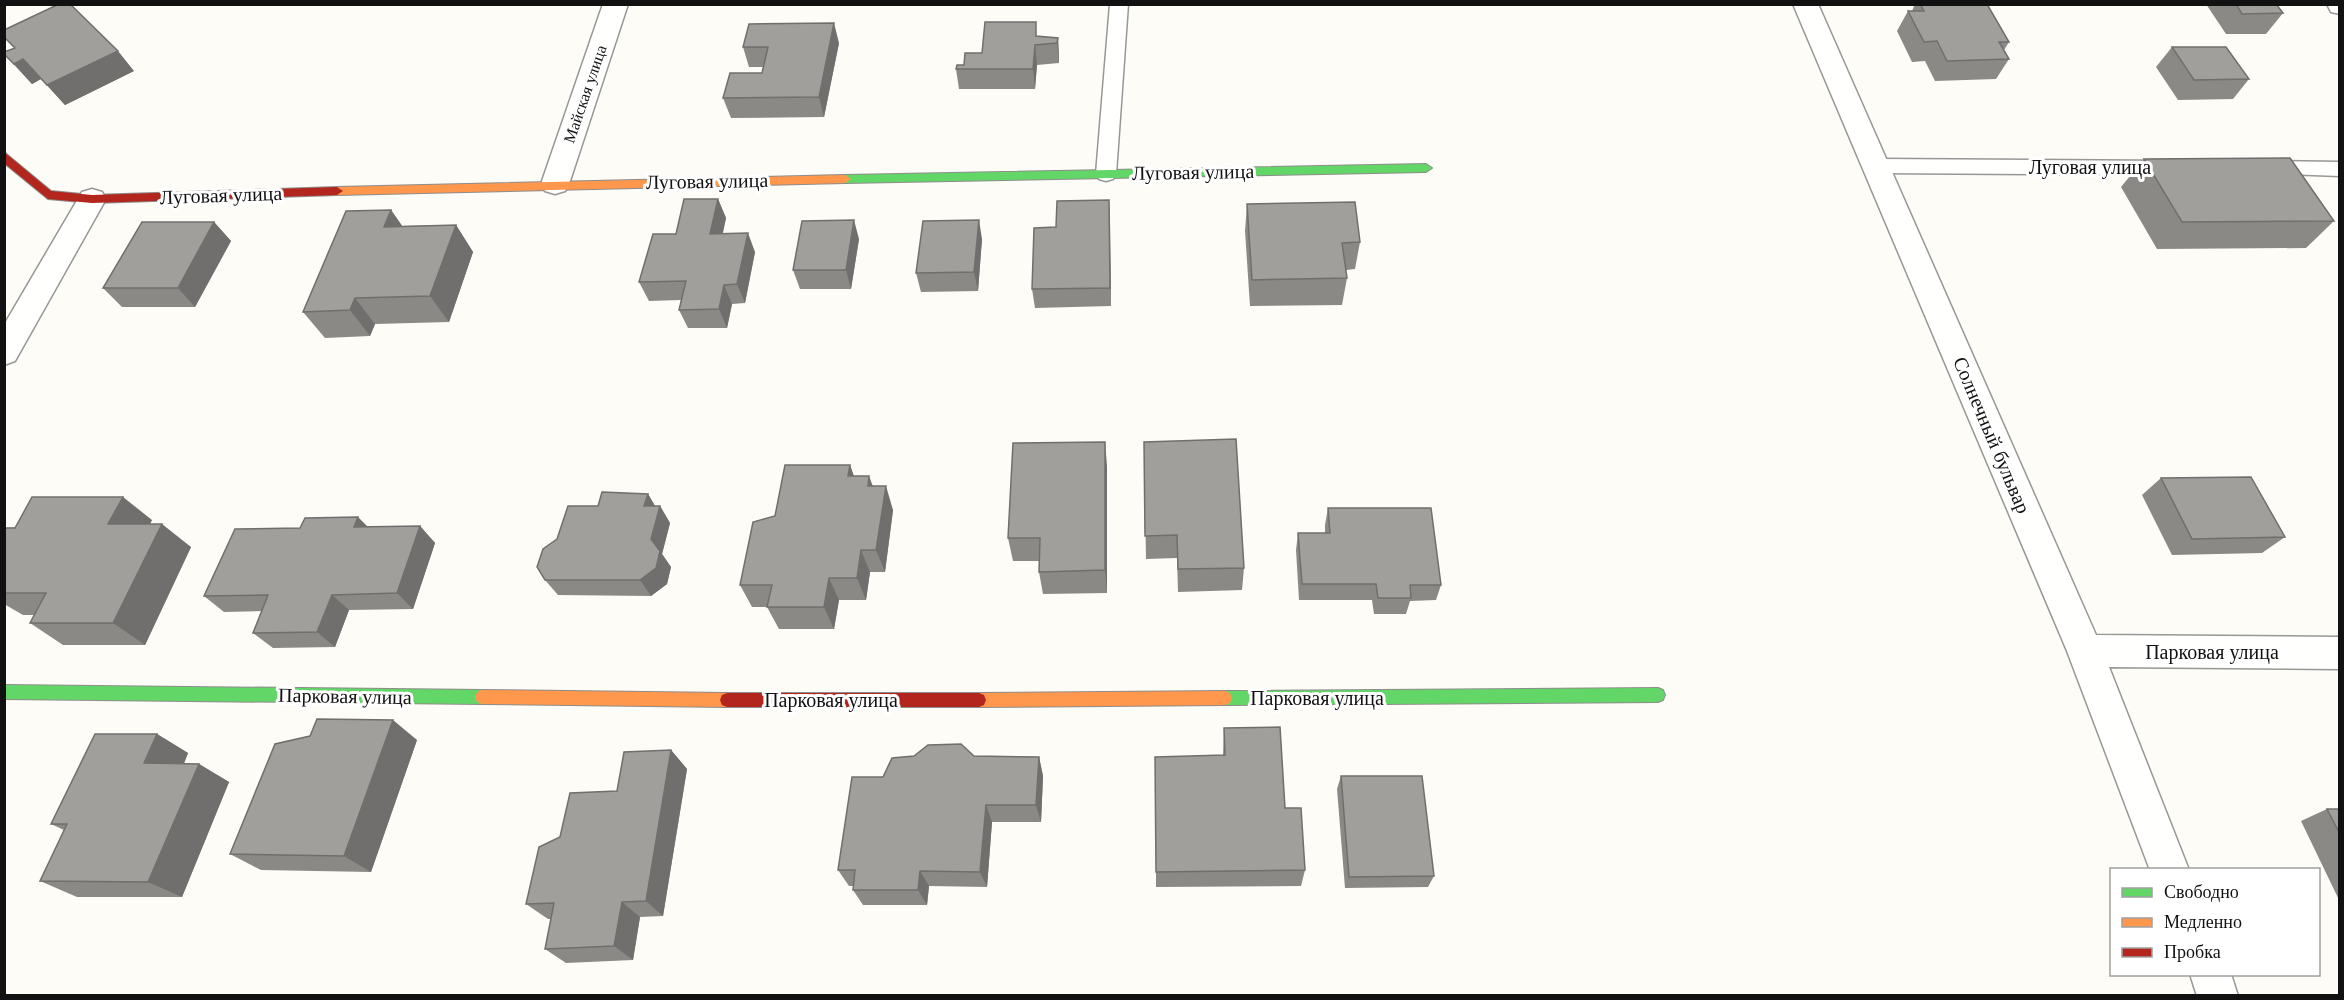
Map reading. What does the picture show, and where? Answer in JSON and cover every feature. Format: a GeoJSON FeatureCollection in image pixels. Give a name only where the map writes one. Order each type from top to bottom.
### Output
{"type":"FeatureCollection","features":[{"type":"Feature","properties":{"kind":"street","name":"Майская улица"},"geometry":{"type":"LineString","coordinates":[[555,184],[616,4]]}},
{"type":"Feature","properties":{"kind":"street","name":"Солнечный бульвар"},"geometry":{"type":"LineString","coordinates":[[1805,4],[2085,651],[2169,868]]}},
{"type":"Feature","properties":{"kind":"street","name":"Луговая улица"},"geometry":{"type":"LineString","coordinates":[[4,156],[48,195],[92,199],[555,184],[1426,168]]}},
{"type":"Feature","properties":{"kind":"street"},"geometry":{"type":"LineString","coordinates":[[4,353],[92,199]]}},
{"type":"Feature","properties":{"kind":"street","name":"Парковая улица"},"geometry":{"type":"LineString","coordinates":[[2085,651],[2340,653]]}},
{"type":"Feature","properties":{"kind":"street","name":"Парковая улица"},"geometry":{"type":"LineString","coordinates":[[4,692],[859,701],[1658,695]]}},
{"type":"Feature","properties":{"kind":"street"},"geometry":{"type":"LineString","coordinates":[[2210,976],[2218,996]]}},
{"type":"Feature","properties":{"kind":"lane"},"geometry":{"type":"LineString","coordinates":[[1106,174],[1119,4]]}},
{"type":"Feature","properties":{"kind":"lane","name":"Луговая улица"},"geometry":{"type":"LineString","coordinates":[[1877,166],[2185,168]]}},
{"type":"Feature","properties":{"kind":"lane"},"geometry":{"type":"LineString","coordinates":[[2245,168],[2340,169]]}},
{"type":"Feature","properties":{"kind":"building"},"geometry":{"type":"Polygon","coordinates":[[[59,4],[70,4],[118,51],[47,85],[23,59],[14,64],[4,54],[15,48],[4,37],[4,30],[59,4]]]}},
{"type":"Feature","properties":{"kind":"building"},"geometry":{"type":"Polygon","coordinates":[[[1920,4],[1987,4],[2009,42],[1999,42],[2009,59],[1947,61],[1937,41],[1924,42],[1908,11],[1924,11],[1920,4]]]}},
{"type":"Feature","properties":{"kind":"building"},"geometry":{"type":"Polygon","coordinates":[[[2236,4],[2276,4],[2283,13],[2242,14],[2236,4]]]}},
{"type":"Feature","properties":{"kind":"building"},"geometry":{"type":"Polygon","coordinates":[[[985,22],[1036,22],[1036,36],[1058,38],[1057,43],[1035,45],[1033,69],[956,69],[957,65],[964,65],[965,53],[982,53],[985,22]]]}},
{"type":"Feature","properties":{"kind":"building"},"geometry":{"type":"Polygon","coordinates":[[[834,23],[819,97],[723,98],[730,73],[762,73],[768,47],[743,47],[749,24],[834,23]]]}},
{"type":"Feature","properties":{"kind":"building"},"geometry":{"type":"Polygon","coordinates":[[[2172,47],[2226,47],[2249,79],[2194,80],[2172,47]]]}},
{"type":"Feature","properties":{"kind":"building"},"geometry":{"type":"Polygon","coordinates":[[[2290,158],[2334,221],[2182,222],[2144,159],[2290,158]]]}},
{"type":"Feature","properties":{"kind":"building"},"geometry":{"type":"Polygon","coordinates":[[[684,199],[718,199],[710,234],[748,233],[737,284],[724,285],[719,309],[679,310],[686,281],[639,282],[653,234],[676,234],[684,199]]]}},
{"type":"Feature","properties":{"kind":"building"},"geometry":{"type":"Polygon","coordinates":[[[1109,200],[1110,288],[1032,289],[1034,228],[1056,227],[1057,201],[1109,200]]]}},
{"type":"Feature","properties":{"kind":"building"},"geometry":{"type":"Polygon","coordinates":[[[1355,202],[1360,242],[1342,243],[1347,278],[1252,280],[1247,204],[1355,202]]]}},
{"type":"Feature","properties":{"kind":"building"},"geometry":{"type":"Polygon","coordinates":[[[391,210],[384,227],[456,225],[430,296],[355,298],[350,310],[303,312],[346,211],[391,210]]]}},
{"type":"Feature","properties":{"kind":"building"},"geometry":{"type":"Polygon","coordinates":[[[854,220],[846,270],[793,270],[802,221],[854,220]]]}},
{"type":"Feature","properties":{"kind":"building"},"geometry":{"type":"Polygon","coordinates":[[[979,220],[974,272],[916,273],[923,221],[979,220]]]}},
{"type":"Feature","properties":{"kind":"building"},"geometry":{"type":"Polygon","coordinates":[[[142,222],[214,222],[178,288],[103,288],[142,222]]]}},
{"type":"Feature","properties":{"kind":"building"},"geometry":{"type":"Polygon","coordinates":[[[1236,439],[1244,568],[1178,569],[1177,535],[1145,536],[1144,442],[1236,439]]]}},
{"type":"Feature","properties":{"kind":"building"},"geometry":{"type":"Polygon","coordinates":[[[1105,442],[1105,570],[1039,572],[1040,538],[1008,538],[1013,443],[1105,442]]]}},
{"type":"Feature","properties":{"kind":"building"},"geometry":{"type":"Polygon","coordinates":[[[785,465],[850,465],[848,476],[869,476],[868,486],[886,486],[876,550],[861,550],[857,578],[829,578],[824,607],[767,607],[772,585],[740,585],[753,522],[775,516],[785,465]]]}},
{"type":"Feature","properties":{"kind":"building"},"geometry":{"type":"Polygon","coordinates":[[[2251,477],[2285,537],[2192,539],[2161,478],[2251,477]]]}},
{"type":"Feature","properties":{"kind":"building"},"geometry":{"type":"Polygon","coordinates":[[[602,492],[648,494],[644,506],[660,506],[651,539],[660,551],[656,568],[640,580],[545,580],[537,567],[543,549],[557,539],[568,506],[598,506],[602,492]]]}},
{"type":"Feature","properties":{"kind":"building"},"geometry":{"type":"Polygon","coordinates":[[[32,497],[123,497],[108,524],[162,524],[113,623],[30,623],[46,593],[4,593],[4,528],[15,528],[32,497]]]}},
{"type":"Feature","properties":{"kind":"building"},"geometry":{"type":"Polygon","coordinates":[[[1328,508],[1431,508],[1441,585],[1410,585],[1411,598],[1378,598],[1376,584],[1302,584],[1298,533],[1330,533],[1328,508]]]}},
{"type":"Feature","properties":{"kind":"building"},"geometry":{"type":"Polygon","coordinates":[[[358,517],[354,527],[420,526],[397,593],[332,595],[317,632],[253,633],[268,595],[204,596],[235,529],[300,528],[305,518],[358,517]]]}},
{"type":"Feature","properties":{"kind":"building"},"geometry":{"type":"Polygon","coordinates":[[[317,719],[393,720],[344,856],[230,854],[275,744],[310,736],[317,719]]]}},
{"type":"Feature","properties":{"kind":"building"},"geometry":{"type":"Polygon","coordinates":[[[1280,727],[1285,808],[1301,808],[1305,870],[1156,872],[1155,757],[1225,755],[1224,728],[1280,727]]]}},
{"type":"Feature","properties":{"kind":"building"},"geometry":{"type":"Polygon","coordinates":[[[95,734],[157,734],[144,763],[199,764],[148,882],[40,881],[67,824],[51,824],[95,734]]]}},
{"type":"Feature","properties":{"kind":"building"},"geometry":{"type":"Polygon","coordinates":[[[961,744],[974,756],[1039,757],[1036,805],[986,805],[980,872],[920,871],[918,890],[853,890],[855,870],[838,870],[852,777],[883,777],[892,758],[914,756],[928,745],[961,744]]]}},
{"type":"Feature","properties":{"kind":"building"},"geometry":{"type":"Polygon","coordinates":[[[671,750],[646,901],[622,902],[614,946],[545,949],[554,903],[526,904],[539,847],[560,837],[570,793],[617,791],[624,752],[671,750]]]}},
{"type":"Feature","properties":{"kind":"building"},"geometry":{"type":"Polygon","coordinates":[[[1341,776],[1422,776],[1434,876],[1349,877],[1341,776]]]}},
{"type":"Feature","properties":{"kind":"building"},"geometry":{"type":"Polygon","coordinates":[[[2327,809],[2340,809],[2340,834],[2327,809]]]}},
{"type":"Feature","properties":{"kind":"traffic: fast"},"geometry":{"type":"LineString","coordinates":[[845,179],[1426,168]]}},
{"type":"Feature","properties":{"kind":"traffic: fast"},"geometry":{"type":"LineString","coordinates":[[4,692],[482,697]]}},
{"type":"Feature","properties":{"kind":"traffic: fast"},"geometry":{"type":"LineString","coordinates":[[1225,698],[1658,695]]}},
{"type":"Feature","properties":{"kind":"traffic: slow"},"geometry":{"type":"LineString","coordinates":[[337,191],[845,179]]}},
{"type":"Feature","properties":{"kind":"traffic: slow"},"geometry":{"type":"LineString","coordinates":[[482,697],[727,700]]}},
{"type":"Feature","properties":{"kind":"traffic: slow"},"geometry":{"type":"LineString","coordinates":[[979,700],[1225,698]]}},
{"type":"Feature","properties":{"kind":"traffic: jam"},"geometry":{"type":"LineString","coordinates":[[4,156],[48,195],[92,199],[337,191]]}},
{"type":"Feature","properties":{"kind":"traffic: jam"},"geometry":{"type":"LineString","coordinates":[[727,700],[979,700]]}}]}
